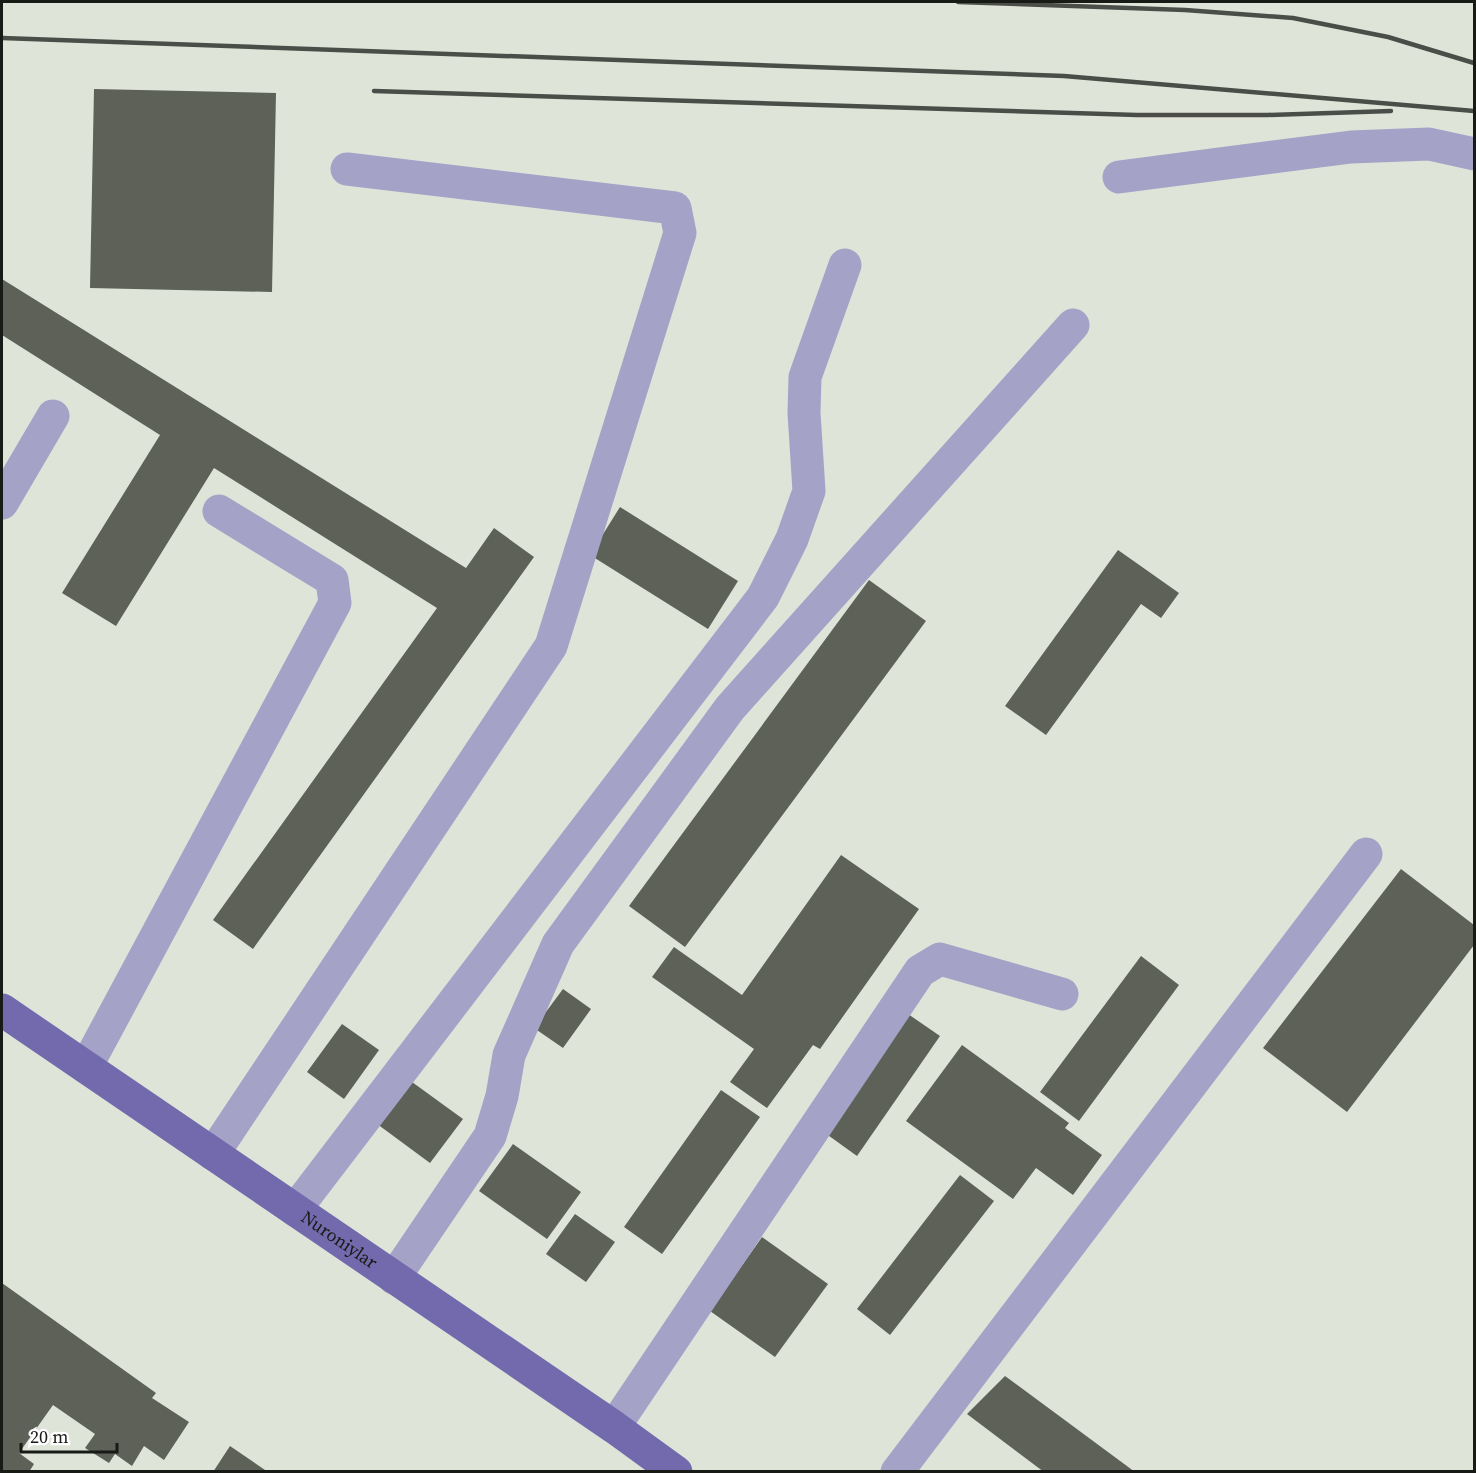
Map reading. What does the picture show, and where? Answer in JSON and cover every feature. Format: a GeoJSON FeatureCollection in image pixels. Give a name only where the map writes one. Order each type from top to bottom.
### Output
{"type":"FeatureCollection","features":[{"type":"Feature","properties":{"kind":"main road","name":"Nuroniylar"},"geometry":{"type":"LineString","coordinates":[[2,1010],[614,1427],[676,1472]]}},
{"type":"Feature","properties":{"kind":"lane"},"geometry":{"type":"LineString","coordinates":[[1119,177],[1351,147],[1429,144],[1474,154]]}},
{"type":"Feature","properties":{"kind":"lane"},"geometry":{"type":"LineString","coordinates":[[213,1154],[551,646],[680,233],[675,208],[347,169]]}},
{"type":"Feature","properties":{"kind":"lane"},"geometry":{"type":"LineString","coordinates":[[296,1210],[763,597],[792,539],[809,491],[804,413],[805,377],[844,265]]}},
{"type":"Feature","properties":{"kind":"lane"},"geometry":{"type":"LineString","coordinates":[[394,1278],[490,1136],[502,1096],[509,1055],[558,944],[730,708],[1072,325]]}},
{"type":"Feature","properties":{"kind":"lane"},"geometry":{"type":"LineString","coordinates":[[2,503],[53,416]]}},
{"type":"Feature","properties":{"kind":"lane"},"geometry":{"type":"LineString","coordinates":[[86,1067],[335,603],[332,580],[219,511]]}},
{"type":"Feature","properties":{"kind":"lane"},"geometry":{"type":"LineString","coordinates":[[897,1472],[1366,854]]}},
{"type":"Feature","properties":{"kind":"lane"},"geometry":{"type":"LineString","coordinates":[[614,1427],[920,971],[940,959],[1062,994]]}},
{"type":"Feature","properties":{"kind":"building"},"geometry":{"type":"Polygon","coordinates":[[[94,89],[276,93],[272,292],[90,288],[94,89]]]}},
{"type":"Feature","properties":{"kind":"building"},"geometry":{"type":"Polygon","coordinates":[[[2,279],[466,568],[494,528],[534,557],[253,949],[213,920],[437,608],[214,468],[116,626],[62,593],[160,435],[2,335],[2,279]]]}},
{"type":"Feature","properties":{"kind":"building"},"geometry":{"type":"Polygon","coordinates":[[[620,507],[738,581],[708,629],[590,555],[620,507]]]}},
{"type":"Feature","properties":{"kind":"building"},"geometry":{"type":"Polygon","coordinates":[[[1118,550],[1179,593],[1161,618],[1141,604],[1046,735],[1005,706],[1118,550]]]}},
{"type":"Feature","properties":{"kind":"building"},"geometry":{"type":"Polygon","coordinates":[[[869,580],[926,621],[685,947],[629,906],[869,580]]]}},
{"type":"Feature","properties":{"kind":"building"},"geometry":{"type":"Polygon","coordinates":[[[841,855],[919,909],[820,1049],[813,1045],[767,1108],[730,1082],[754,1049],[652,977],[674,947],[742,995],[841,855]]]}},
{"type":"Feature","properties":{"kind":"building"},"geometry":{"type":"Polygon","coordinates":[[[1401,869],[1474,925],[1474,945],[1347,1112],[1263,1048],[1401,869]]]}},
{"type":"Feature","properties":{"kind":"building"},"geometry":{"type":"Polygon","coordinates":[[[1141,956],[1179,985],[1079,1121],[1040,1092],[1141,956]]]}},
{"type":"Feature","properties":{"kind":"building"},"geometry":{"type":"Polygon","coordinates":[[[563,989],[591,1009],[563,1048],[534,1028],[563,989]]]}},
{"type":"Feature","properties":{"kind":"building"},"geometry":{"type":"Polygon","coordinates":[[[908,1014],[940,1036],[857,1156],[825,1133],[908,1014]]]}},
{"type":"Feature","properties":{"kind":"building"},"geometry":{"type":"Polygon","coordinates":[[[342,1024],[379,1050],[344,1099],[307,1072],[342,1024]]]}},
{"type":"Feature","properties":{"kind":"building"},"geometry":{"type":"Polygon","coordinates":[[[962,1045],[1069,1123],[1065,1128],[1102,1155],[1073,1195],[1036,1168],[1013,1199],[906,1121],[962,1045]]]}},
{"type":"Feature","properties":{"kind":"building"},"geometry":{"type":"Polygon","coordinates":[[[401,1074],[463,1119],[430,1163],[369,1118],[401,1074]]]}},
{"type":"Feature","properties":{"kind":"building"},"geometry":{"type":"Polygon","coordinates":[[[721,1090],[760,1117],[662,1254],[624,1227],[721,1090]]]}},
{"type":"Feature","properties":{"kind":"building"},"geometry":{"type":"Polygon","coordinates":[[[513,1144],[581,1192],[547,1239],[479,1191],[513,1144]]]}},
{"type":"Feature","properties":{"kind":"building"},"geometry":{"type":"Polygon","coordinates":[[[960,1175],[994,1201],[890,1335],[857,1309],[960,1175]]]}},
{"type":"Feature","properties":{"kind":"building"},"geometry":{"type":"Polygon","coordinates":[[[575,1214],[615,1242],[586,1282],[546,1254],[575,1214]]]}},
{"type":"Feature","properties":{"kind":"building"},"geometry":{"type":"Polygon","coordinates":[[[762,1237],[828,1284],[775,1357],[710,1311],[762,1237]]]}},
{"type":"Feature","properties":{"kind":"building"},"geometry":{"type":"Polygon","coordinates":[[[2,1283],[156,1393],[152,1398],[189,1422],[164,1460],[144,1446],[132,1466],[115,1454],[109,1463],[85,1448],[95,1434],[53,1405],[19,1453],[34,1464],[29,1472],[2,1472],[2,1283]]]}},
{"type":"Feature","properties":{"kind":"building"},"geometry":{"type":"Polygon","coordinates":[[[1005,1376],[1135,1472],[1044,1472],[967,1414],[1005,1376]]]}},
{"type":"Feature","properties":{"kind":"building"},"geometry":{"type":"Polygon","coordinates":[[[230,1446],[268,1472],[213,1472],[230,1446]]]}},
{"type":"Feature","properties":{"kind":"railway"},"geometry":{"type":"LineString","coordinates":[[958,2],[1185,10],[1293,18],[1388,37],[1474,63]]}},
{"type":"Feature","properties":{"kind":"railway"},"geometry":{"type":"LineString","coordinates":[[2,38],[1064,76],[1474,111]]}},
{"type":"Feature","properties":{"kind":"railway"},"geometry":{"type":"LineString","coordinates":[[374,91],[1137,115],[1268,115],[1391,111]]}}]}
